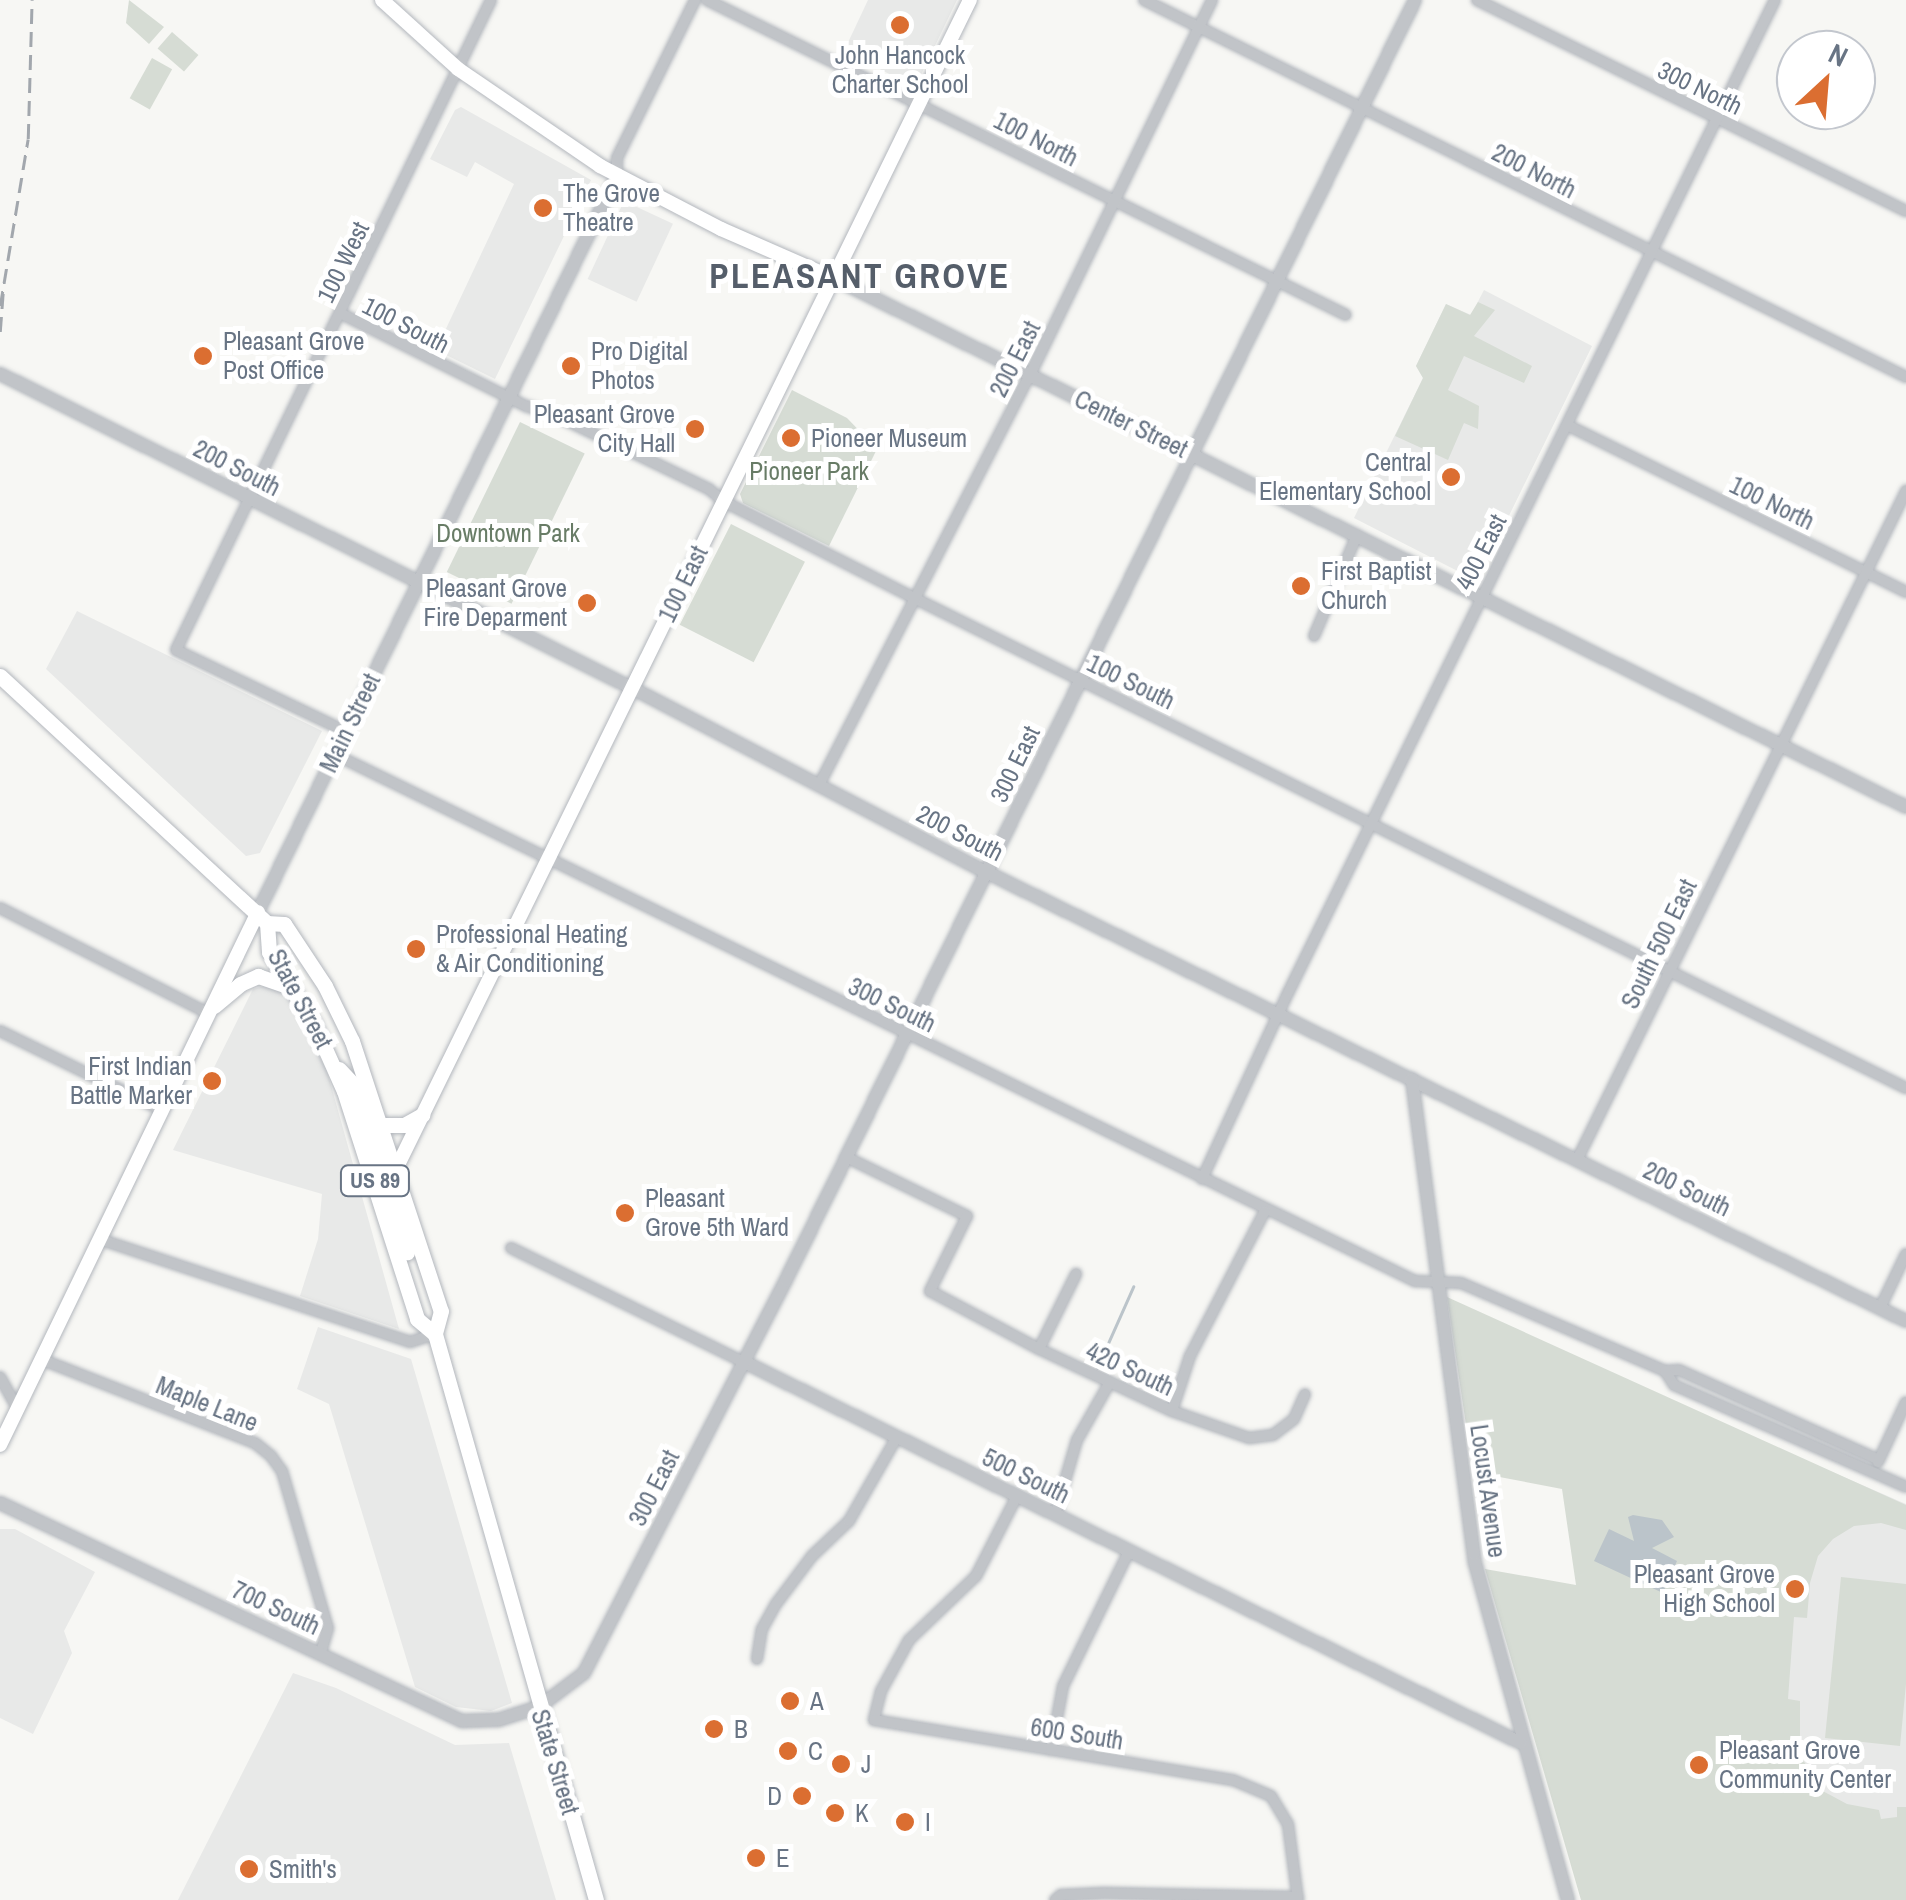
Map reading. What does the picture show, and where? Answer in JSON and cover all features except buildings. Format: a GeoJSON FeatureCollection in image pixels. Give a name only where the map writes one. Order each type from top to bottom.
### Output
{"type":"FeatureCollection","features":[{"type":"Feature","properties":{"kind":"main road","name":"Center Street"},"geometry":{"type":"LineString","coordinates":[[382,0],[458,69],[542,130],[616,176],[721,229],[833,278]]}},
{"type":"Feature","properties":{"kind":"main road","name":"100 East"},"geometry":{"type":"LineString","coordinates":[[390,1170],[422,1115],[970,0]]}},
{"type":"Feature","properties":{"kind":"main road","name":"State Street"},"geometry":{"type":"LineString","coordinates":[[0,676],[262,918],[284,924],[324,986],[352,1042],[382,1125],[390,1170],[409,1207],[441,1311],[435,1334],[538,1708],[596,1900]]}},
{"type":"Feature","properties":{"kind":"main road","name":"State Street"},"geometry":{"type":"LineString","coordinates":[[262,918],[270,952],[296,990],[333,1062],[418,1319],[435,1334]]}},
{"type":"Feature","properties":{"kind":"main road","name":"Main Street"},"geometry":{"type":"LineString","coordinates":[[0,1445],[212,1010],[262,918]]}},
{"type":"Feature","properties":{"kind":"main road"},"geometry":{"type":"LineString","coordinates":[[212,1010],[240,984],[258,976],[276,979],[296,990]]}},
{"type":"Feature","properties":{"kind":"main road"},"geometry":{"type":"LineString","coordinates":[[333,1062],[356,1087],[390,1170],[413,1271],[409,1293]]}},
{"type":"Feature","properties":{"kind":"main road"},"geometry":{"type":"LineString","coordinates":[[382,1125],[404,1125],[422,1115]]}},
{"type":"Feature","properties":{"kind":"street","name":"100 West"},"geometry":{"type":"LineString","coordinates":[[345,731],[176,650],[492,0]]}},
{"type":"Feature","properties":{"kind":"street","name":"Main Street"},"geometry":{"type":"LineString","coordinates":[[262,918],[334,754],[510,398],[616,176],[617,158],[695,0]]}},
{"type":"Feature","properties":{"kind":"street","name":"100 North"},"geometry":{"type":"LineString","coordinates":[[707,0],[1346,315]]}},
{"type":"Feature","properties":{"kind":"street","name":"200 North"},"geometry":{"type":"LineString","coordinates":[[1144,0],[1906,377]]}},
{"type":"Feature","properties":{"kind":"street","name":"200 East"},"geometry":{"type":"LineString","coordinates":[[819,785],[1030,374],[1212,0]]}},
{"type":"Feature","properties":{"kind":"street","name":"300 East"},"geometry":{"type":"LineString","coordinates":[[538,1708],[584,1674],[988,873],[1415,0]]}},
{"type":"Feature","properties":{"kind":"street","name":"300 North"},"geometry":{"type":"LineString","coordinates":[[1477,0],[1906,211]]}},
{"type":"Feature","properties":{"kind":"street","name":"400 East"},"geometry":{"type":"LineString","coordinates":[[1202,1179],[1370,823],[1775,0]]}},
{"type":"Feature","properties":{"kind":"street","name":"Center Street"},"geometry":{"type":"LineString","coordinates":[[833,278],[1906,808]]}},
{"type":"Feature","properties":{"kind":"street","name":"100 South"},"geometry":{"type":"LineString","coordinates":[[340,314],[510,398],[709,489],[723,501],[916,598],[1906,1088]]}},
{"type":"Feature","properties":{"kind":"street","name":"200 South"},"geometry":{"type":"LineString","coordinates":[[0,374],[632,688],[988,873],[1906,1321]]}},
{"type":"Feature","properties":{"kind":"street","name":"100 North"},"geometry":{"type":"LineString","coordinates":[[1567,425],[1906,592]]}},
{"type":"Feature","properties":{"kind":"street","name":"South 500 East"},"geometry":{"type":"LineString","coordinates":[[1576,1160],[1906,491]]}},
{"type":"Feature","properties":{"kind":"street"},"geometry":{"type":"LineString","coordinates":[[1314,636],[1358,535]]}},
{"type":"Feature","properties":{"kind":"street","name":"300 South"},"geometry":{"type":"LineString","coordinates":[[334,754],[1416,1281],[1461,1283],[1665,1371]]}},
{"type":"Feature","properties":{"kind":"street"},"geometry":{"type":"LineString","coordinates":[[0,908],[212,1010]]}},
{"type":"Feature","properties":{"kind":"street"},"geometry":{"type":"LineString","coordinates":[[0,1030],[164,1112]]}},
{"type":"Feature","properties":{"kind":"street","name":"Locust Avenue"},"geometry":{"type":"LineString","coordinates":[[1412,1079],[1475,1564],[1521,1743],[1568,1900]]}},
{"type":"Feature","properties":{"kind":"street","name":"420 South"},"geometry":{"type":"LineString","coordinates":[[846,1157],[967,1216],[930,1291],[1039,1349],[1172,1411],[1249,1438],[1273,1435],[1294,1420],[1305,1394]]}},
{"type":"Feature","properties":{"kind":"street"},"geometry":{"type":"LineString","coordinates":[[1172,1411],[1190,1356],[1265,1210]]}},
{"type":"Feature","properties":{"kind":"street"},"geometry":{"type":"LineString","coordinates":[[102,1240],[410,1342],[435,1334]]}},
{"type":"Feature","properties":{"kind":"street","name":"500 South"},"geometry":{"type":"LineString","coordinates":[[511,1248],[1521,1743]]}},
{"type":"Feature","properties":{"kind":"street"},"geometry":{"type":"LineString","coordinates":[[1880,1308],[1906,1254]]}},
{"type":"Feature","properties":{"kind":"street"},"geometry":{"type":"LineString","coordinates":[[1039,1349],[1076,1274]]}},
{"type":"Feature","properties":{"kind":"street","name":"Maple Lane"},"geometry":{"type":"LineString","coordinates":[[43,1360],[255,1444],[271,1456],[282,1471],[328,1628],[321,1653]]}},
{"type":"Feature","properties":{"kind":"street"},"geometry":{"type":"LineString","coordinates":[[1880,1460],[1679,1370],[1665,1371],[1674,1385],[1906,1487]]}},
{"type":"Feature","properties":{"kind":"street"},"geometry":{"type":"LineString","coordinates":[[0,1378],[18,1410]]}},
{"type":"Feature","properties":{"kind":"street"},"geometry":{"type":"LineString","coordinates":[[1055,1515],[1077,1440],[1110,1382]]}},
{"type":"Feature","properties":{"kind":"street"},"geometry":{"type":"LineString","coordinates":[[1874,1472],[1906,1402]]}},
{"type":"Feature","properties":{"kind":"street"},"geometry":{"type":"LineString","coordinates":[[757,1659],[762,1630],[776,1604],[812,1556],[849,1522],[897,1438]]}},
{"type":"Feature","properties":{"kind":"street","name":"600 South"},"geometry":{"type":"LineString","coordinates":[[1017,1496],[976,1576],[909,1640],[881,1691],[874,1720],[1233,1780],[1271,1796],[1288,1824],[1298,1898]]}},
{"type":"Feature","properties":{"kind":"street","name":"700 South"},"geometry":{"type":"LineString","coordinates":[[0,1503],[462,1721],[498,1720],[538,1708]]}},
{"type":"Feature","properties":{"kind":"street"},"geometry":{"type":"LineString","coordinates":[[1051,1750],[1063,1686],[1129,1551]]}},
{"type":"Feature","properties":{"kind":"street"},"geometry":{"type":"LineString","coordinates":[[1055,1900],[1061,1895],[1104,1893],[1298,1898]]}},
{"type":"Feature","properties":{"kind":"shaded area","name":"John Hancock Charter School"},"geometry":{"type":"Polygon","coordinates":[[[868,0],[957,0],[915,87],[844,51],[868,0]]]}},
{"type":"Feature","properties":{"kind":"shaded area"},"geometry":{"type":"Polygon","coordinates":[[[461,107],[591,180],[495,379],[436,350],[514,184],[475,162],[467,177],[430,159],[455,110],[461,107]]]}},
{"type":"Feature","properties":{"kind":"shaded area"},"geometry":{"type":"Polygon","coordinates":[[[624,201],[673,224],[637,302],[588,279],[624,201]]]}},
{"type":"Feature","properties":{"kind":"shaded area","name":"Central Elementary School"},"geometry":{"type":"Polygon","coordinates":[[[1484,290],[1592,346],[1477,581],[1354,518],[1423,378],[1416,366],[1446,304],[1471,315],[1484,290]]]}},
{"type":"Feature","properties":{"kind":"shaded area"},"geometry":{"type":"Polygon","coordinates":[[[77,611],[322,731],[260,853],[246,856],[46,669],[77,611]]]}},
{"type":"Feature","properties":{"kind":"shaded area"},"geometry":{"type":"Polygon","coordinates":[[[272,984],[287,993],[327,1071],[399,1329],[300,1296],[318,1239],[322,1194],[173,1150],[253,989],[272,984]]]}},
{"type":"Feature","properties":{"kind":"shaded area"},"geometry":{"type":"Polygon","coordinates":[[[318,1327],[411,1359],[512,1703],[491,1711],[456,1707],[415,1687],[329,1404],[297,1389],[318,1327]]]}},
{"type":"Feature","properties":{"kind":"shaded area","name":"Pleasant Grove High School"},"geometry":{"type":"Polygon","coordinates":[[[1749,1436],[1906,1504],[1906,1818],[1868,1821],[1647,1673],[1749,1436]]]}},
{"type":"Feature","properties":{"kind":"shaded area"},"geometry":{"type":"Polygon","coordinates":[[[1628,1517],[1662,1520],[1674,1537],[1652,1548],[1677,1561],[1663,1593],[1594,1561],[1609,1529],[1634,1541],[1628,1517]]]}},
{"type":"Feature","properties":{"kind":"shaded area"},"geometry":{"type":"Polygon","coordinates":[[[0,1529],[15,1529],[95,1572],[64,1631],[72,1653],[33,1734],[0,1718],[0,1529]]]}},
{"type":"Feature","properties":{"kind":"shaded area"},"geometry":{"type":"Polygon","coordinates":[[[293,1673],[336,1688],[455,1745],[509,1743],[556,1900],[178,1900],[293,1673]]]}},
{"type":"Feature","properties":{"kind":"green space"},"geometry":{"type":"Polygon","coordinates":[[[129,0],[164,27],[149,44],[126,23],[129,0]]]}},
{"type":"Feature","properties":{"kind":"green space"},"geometry":{"type":"Polygon","coordinates":[[[172,32],[198,55],[184,72],[158,49],[172,32]]]}},
{"type":"Feature","properties":{"kind":"green space"},"geometry":{"type":"Polygon","coordinates":[[[152,58],[172,69],[150,109],[130,98],[152,58]]]}},
{"type":"Feature","properties":{"kind":"green space"},"geometry":{"type":"Polygon","coordinates":[[[1478,302],[1495,310],[1474,336],[1532,366],[1524,383],[1464,356],[1448,390],[1479,406],[1478,429],[1464,423],[1448,460],[1395,436],[1423,378],[1416,366],[1446,304],[1470,315],[1478,302]]]}},
{"type":"Feature","properties":{"kind":"green space","name":"Pioneer Park"},"geometry":{"type":"Polygon","coordinates":[[[792,390],[847,418],[877,449],[829,546],[743,503],[740,494],[792,390]]]}},
{"type":"Feature","properties":{"kind":"green space","name":"Downtown Park"},"geometry":{"type":"Polygon","coordinates":[[[520,422],[585,454],[512,604],[447,572],[520,422]]]}},
{"type":"Feature","properties":{"kind":"green space","name":"Pioneer Park"},"geometry":{"type":"Polygon","coordinates":[[[731,524],[805,562],[754,662],[680,625],[731,524]]]}},
{"type":"Feature","properties":{"kind":"green space"},"geometry":{"type":"Polygon","coordinates":[[[1447,1297],[1906,1505],[1906,1530],[1881,1523],[1854,1526],[1833,1539],[1818,1556],[1810,1583],[1807,1618],[1794,1617],[1788,1699],[1800,1701],[1800,1755],[1821,1790],[1847,1804],[1879,1810],[1881,1819],[1897,1817],[1897,1807],[1906,1807],[1906,1900],[1581,1900],[1485,1569],[1576,1585],[1562,1489],[1473,1472],[1447,1297]]]}},
{"type":"Feature","properties":{"kind":"green space"},"geometry":{"type":"Polygon","coordinates":[[[1841,1577],[1906,1584],[1906,1684],[1900,1746],[1825,1738],[1841,1577]]]}},
{"type":"Feature","properties":{"kind":"waterway"},"geometry":{"type":"LineString","coordinates":[[1097,1368],[1133,1287]]}},
{"type":"Feature","properties":{"kind":"railway"},"geometry":{"type":"LineString","coordinates":[[0,306],[28,139],[32,0]]}},
{"type":"Feature","properties":{"kind":"railway"},"geometry":{"type":"LineString","coordinates":[[0,332],[3,292]]}},
{"type":"Feature","properties":{"kind":"place","name":"John Hancock Charter School"},"geometry":{"type":"Point","coordinates":[900,25]}},
{"type":"Feature","properties":{"kind":"place","name":"The Grove Theatre"},"geometry":{"type":"Point","coordinates":[543,208]}},
{"type":"Feature","properties":{"kind":"place","name":"Pleasant Grove Post Office"},"geometry":{"type":"Point","coordinates":[203,356]}},
{"type":"Feature","properties":{"kind":"place","name":"Pro Digital Photos"},"geometry":{"type":"Point","coordinates":[571,366]}},
{"type":"Feature","properties":{"kind":"place","name":"Pleasant Grove City Hall"},"geometry":{"type":"Point","coordinates":[695,429]}},
{"type":"Feature","properties":{"kind":"place","name":"Pioneer Museum"},"geometry":{"type":"Point","coordinates":[791,438]}},
{"type":"Feature","properties":{"kind":"place","name":"Central Elementary School"},"geometry":{"type":"Point","coordinates":[1451,477]}},
{"type":"Feature","properties":{"kind":"place","name":"First Baptist Church"},"geometry":{"type":"Point","coordinates":[1301,586]}},
{"type":"Feature","properties":{"kind":"place","name":"Pleasant Grove Fire Deparment"},"geometry":{"type":"Point","coordinates":[587,603]}},
{"type":"Feature","properties":{"kind":"place","name":"Professional Heating & Air Conditioning"},"geometry":{"type":"Point","coordinates":[416,949]}},
{"type":"Feature","properties":{"kind":"place","name":"First Indian Battle Marker"},"geometry":{"type":"Point","coordinates":[212,1081]}},
{"type":"Feature","properties":{"kind":"place","name":"Pleasant Grove 5th Ward"},"geometry":{"type":"Point","coordinates":[625,1213]}},
{"type":"Feature","properties":{"kind":"place","name":"Pleasant Grove High School"},"geometry":{"type":"Point","coordinates":[1795,1589]}},
{"type":"Feature","properties":{"kind":"place","name":"A"},"geometry":{"type":"Point","coordinates":[790,1701]}},
{"type":"Feature","properties":{"kind":"place","name":"B"},"geometry":{"type":"Point","coordinates":[714,1729]}},
{"type":"Feature","properties":{"kind":"place","name":"C"},"geometry":{"type":"Point","coordinates":[788,1751]}},
{"type":"Feature","properties":{"kind":"place","name":"J"},"geometry":{"type":"Point","coordinates":[841,1764]}},
{"type":"Feature","properties":{"kind":"place","name":"Pleasant Grove Community Center"},"geometry":{"type":"Point","coordinates":[1699,1765]}},
{"type":"Feature","properties":{"kind":"place","name":"D"},"geometry":{"type":"Point","coordinates":[802,1796]}},
{"type":"Feature","properties":{"kind":"place","name":"K"},"geometry":{"type":"Point","coordinates":[835,1813]}},
{"type":"Feature","properties":{"kind":"place","name":"I"},"geometry":{"type":"Point","coordinates":[905,1822]}},
{"type":"Feature","properties":{"kind":"place","name":"E"},"geometry":{"type":"Point","coordinates":[756,1858]}},
{"type":"Feature","properties":{"kind":"place","name":"Smith's"},"geometry":{"type":"Point","coordinates":[249,1869]}},
{"type":"Feature","properties":{"kind":"district","name":"PLEASANT GROVE"},"geometry":{"type":"Point","coordinates":[860,276]}}]}
